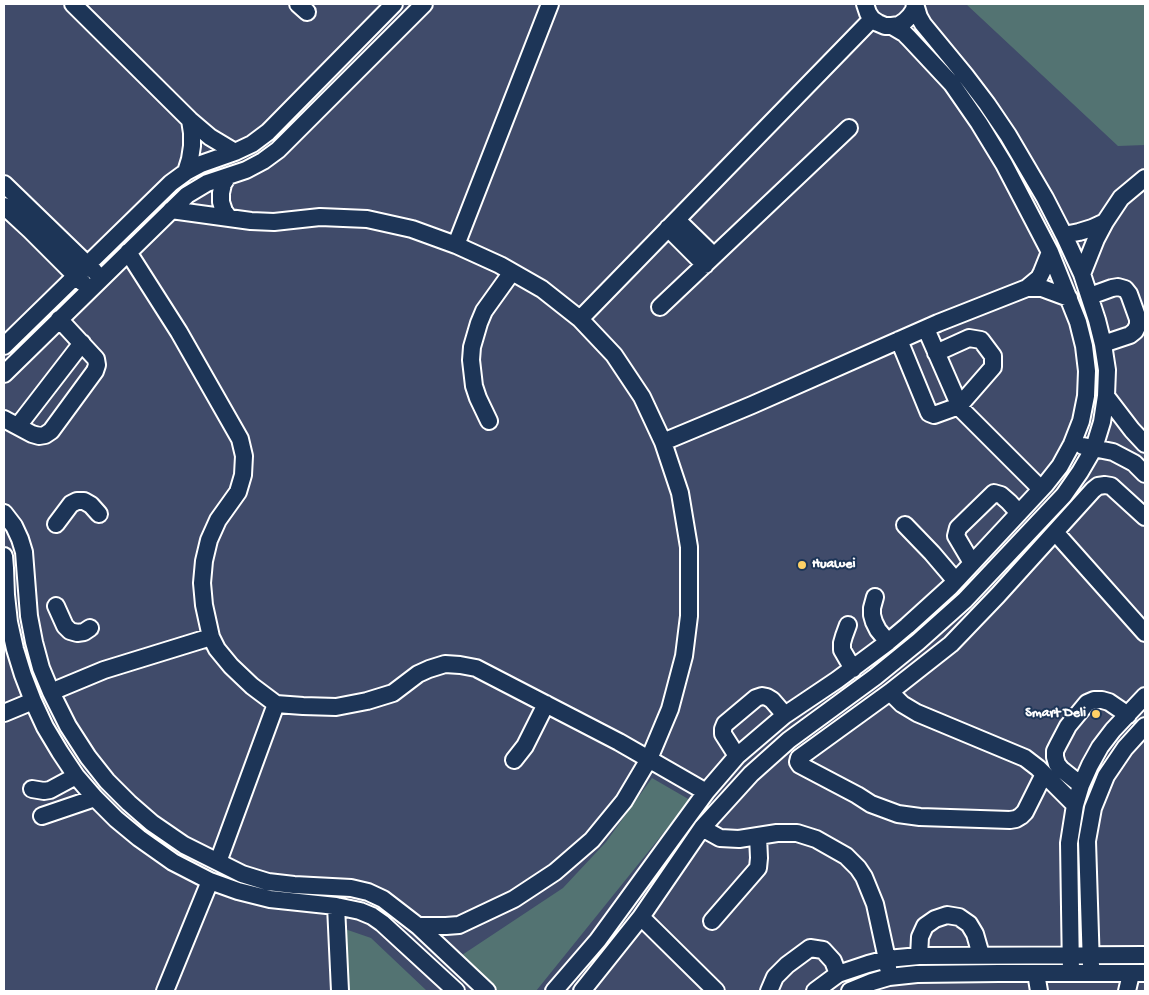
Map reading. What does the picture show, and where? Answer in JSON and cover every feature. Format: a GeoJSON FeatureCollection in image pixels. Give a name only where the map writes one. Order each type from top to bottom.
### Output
{"type":"FeatureCollection","features":[{"type":"Feature","properties":{"kind":"street"},"geometry":{"type":"LineString","coordinates":[[73,4],[190,120],[210,137],[234,152]]}},
{"type":"Feature","properties":{"kind":"street"},"geometry":{"type":"LineString","coordinates":[[4,346],[171,183],[201,164],[252,144],[268,132],[394,4]]}},
{"type":"Feature","properties":{"kind":"street"},"geometry":{"type":"LineString","coordinates":[[4,374],[187,195],[207,183],[246,170],[278,150],[424,4]]}},
{"type":"Feature","properties":{"kind":"street"},"geometry":{"type":"LineString","coordinates":[[456,245],[550,4]]}},
{"type":"Feature","properties":{"kind":"street"},"geometry":{"type":"LineString","coordinates":[[580,319],[672,224],[869,11],[878,23],[884,26],[899,25],[910,16],[915,4]]}},
{"type":"Feature","properties":{"kind":"street"},"geometry":{"type":"LineString","coordinates":[[582,991],[641,917],[702,828],[751,774],[789,740],[875,677],[965,600],[1064,495],[1094,448],[1102,422],[1107,370],[1103,344],[1082,274],[1064,235],[1008,135],[965,75],[923,24],[915,4]]}},
{"type":"Feature","properties":{"kind":"street"},"geometry":{"type":"LineString","coordinates":[[554,991],[598,940],[706,792],[737,756],[785,715],[853,669],[888,642],[952,584],[1041,489],[1060,466],[1072,444],[1081,421],[1086,396],[1087,371],[1084,346],[1078,322],[1050,252],[1004,164],[952,84],[904,33],[892,26]]}},
{"type":"Feature","properties":{"kind":"street"},"geometry":{"type":"LineString","coordinates":[[186,172],[192,146],[190,120]]}},
{"type":"Feature","properties":{"kind":"street"},"geometry":{"type":"LineString","coordinates":[[660,307],[849,128]]}},
{"type":"Feature","properties":{"kind":"street"},"geometry":{"type":"LineString","coordinates":[[228,176],[221,193],[221,202],[229,218]]}},
{"type":"Feature","properties":{"kind":"street"},"geometry":{"type":"LineString","coordinates":[[1082,274],[1105,222],[1121,198],[1145,178]]}},
{"type":"Feature","properties":{"kind":"street"},"geometry":{"type":"LineString","coordinates":[[4,184],[102,278]]}},
{"type":"Feature","properties":{"kind":"street"},"geometry":{"type":"LineString","coordinates":[[4,206],[90,290]]}},
{"type":"Feature","properties":{"kind":"street"},"geometry":{"type":"LineString","coordinates":[[171,210],[251,221],[274,222],[320,217],[367,219],[412,229],[456,245],[500,265],[542,289],[580,319],[614,355],[642,397],[663,442],[680,494],[689,547],[689,616],[684,656],[670,709],[649,759],[624,802],[592,840],[555,872],[514,900],[459,925],[418,926]]}},
{"type":"Feature","properties":{"kind":"street"},"geometry":{"type":"LineString","coordinates":[[1064,235],[1086,230],[1105,222]]}},
{"type":"Feature","properties":{"kind":"street"},"geometry":{"type":"LineString","coordinates":[[672,224],[710,260]]}},
{"type":"Feature","properties":{"kind":"street"},"geometry":{"type":"LineString","coordinates":[[128,252],[179,332],[240,438],[244,456],[243,474],[238,492],[218,520],[209,540],[204,561],[202,583],[211,637],[232,666],[252,686],[276,704],[336,707],[367,701],[393,693],[418,674],[429,669],[446,664],[460,664],[476,668],[546,704],[706,792]]}},
{"type":"Feature","properties":{"kind":"street"},"geometry":{"type":"LineString","coordinates":[[663,442],[899,340],[1027,288],[1042,272],[1050,252]]}},
{"type":"Feature","properties":{"kind":"street"},"geometry":{"type":"LineString","coordinates":[[489,421],[474,386],[471,360],[472,348],[484,311],[512,272]]}},
{"type":"Feature","properties":{"kind":"street"},"geometry":{"type":"LineString","coordinates":[[1027,288],[1042,288],[1069,298]]}},
{"type":"Feature","properties":{"kind":"street"},"geometry":{"type":"LineString","coordinates":[[1090,296],[1112,288],[1125,289],[1129,294],[1138,319],[1138,325],[1130,335],[1103,344]]}},
{"type":"Feature","properties":{"kind":"street"},"geometry":{"type":"LineString","coordinates":[[59,319],[82,343],[96,359],[95,371],[51,431],[45,435],[32,434],[11,423],[82,343]]}},
{"type":"Feature","properties":{"kind":"street"},"geometry":{"type":"LineString","coordinates":[[926,329],[961,409],[1041,489]]}},
{"type":"Feature","properties":{"kind":"street"},"geometry":{"type":"LineString","coordinates":[[899,340],[929,412],[934,415],[959,406],[993,367],[993,356],[981,340],[969,338],[936,353]]}},
{"type":"Feature","properties":{"kind":"street"},"geometry":{"type":"LineString","coordinates":[[1106,396],[1145,444]]}},
{"type":"Feature","properties":{"kind":"street"},"geometry":{"type":"LineString","coordinates":[[1072,444],[1113,452],[1134,463],[1145,474]]}},
{"type":"Feature","properties":{"kind":"street"},"geometry":{"type":"LineString","coordinates":[[1044,774],[1025,812],[1016,819],[920,817],[898,814],[871,804],[798,763],[799,758],[890,692],[951,644],[1098,486],[1111,486],[1145,517]]}},
{"type":"Feature","properties":{"kind":"street"},"geometry":{"type":"LineString","coordinates":[[972,563],[956,536],[958,528],[994,493],[1001,495],[1019,513]]}},
{"type":"Feature","properties":{"kind":"street"},"geometry":{"type":"LineString","coordinates":[[56,524],[70,504],[77,501],[84,501],[91,505],[99,514]]}},
{"type":"Feature","properties":{"kind":"street"},"geometry":{"type":"LineString","coordinates":[[4,513],[14,526],[24,552],[29,616],[34,642],[51,692],[68,726],[88,758],[129,803],[152,823],[184,845],[242,874],[268,882],[351,888],[383,898],[418,926],[487,991]]}},
{"type":"Feature","properties":{"kind":"street"},"geometry":{"type":"LineString","coordinates":[[905,525],[932,553],[965,600]]}},
{"type":"Feature","properties":{"kind":"street"},"geometry":{"type":"LineString","coordinates":[[1055,532],[1145,633]]}},
{"type":"Feature","properties":{"kind":"street"},"geometry":{"type":"LineString","coordinates":[[4,556],[9,622],[22,675],[32,701],[45,727],[76,776],[116,819],[173,862],[210,881],[238,892],[270,899],[336,906],[360,911],[372,916],[382,922],[456,991]]}},
{"type":"Feature","properties":{"kind":"street"},"geometry":{"type":"LineString","coordinates":[[875,597],[872,608],[874,622],[888,642]]}},
{"type":"Feature","properties":{"kind":"street"},"geometry":{"type":"LineString","coordinates":[[56,606],[65,626],[70,631],[84,632],[90,628]]}},
{"type":"Feature","properties":{"kind":"street"},"geometry":{"type":"LineString","coordinates":[[848,625],[842,643],[842,650],[853,669]]}},
{"type":"Feature","properties":{"kind":"street"},"geometry":{"type":"LineString","coordinates":[[51,692],[104,670],[211,637]]}},
{"type":"Feature","properties":{"kind":"street"},"geometry":{"type":"LineString","coordinates":[[890,692],[902,704],[917,713],[1025,758],[1038,768],[1075,805]]}},
{"type":"Feature","properties":{"kind":"street"},"geometry":{"type":"LineString","coordinates":[[737,756],[723,734],[725,724],[756,698],[762,696],[772,700],[785,715]]}},
{"type":"Feature","properties":{"kind":"street"},"geometry":{"type":"LineString","coordinates":[[1071,974],[1069,843],[1075,805],[1081,785],[1100,747],[1145,696]]}},
{"type":"Feature","properties":{"kind":"street"},"geometry":{"type":"LineString","coordinates":[[1081,785],[1061,769],[1055,757],[1055,751],[1068,726],[1087,703],[1094,700],[1109,702],[1128,715]]}},
{"type":"Feature","properties":{"kind":"street"},"geometry":{"type":"LineString","coordinates":[[4,713],[32,701]]}},
{"type":"Feature","properties":{"kind":"street"},"geometry":{"type":"LineString","coordinates":[[218,862],[276,704]]}},
{"type":"Feature","properties":{"kind":"street"},"geometry":{"type":"LineString","coordinates":[[514,760],[525,746],[546,704]]}},
{"type":"Feature","properties":{"kind":"street"},"geometry":{"type":"LineString","coordinates":[[1091,974],[1087,841],[1093,808],[1106,776],[1125,748],[1145,726]]}},
{"type":"Feature","properties":{"kind":"street"},"geometry":{"type":"LineString","coordinates":[[32,789],[44,792],[76,776]]}},
{"type":"Feature","properties":{"kind":"street"},"geometry":{"type":"LineString","coordinates":[[42,816],[95,798]]}},
{"type":"Feature","properties":{"kind":"street"},"geometry":{"type":"LineString","coordinates":[[139,838],[152,823]]}},
{"type":"Feature","properties":{"kind":"street"},"geometry":{"type":"LineString","coordinates":[[702,828],[720,838],[739,839],[777,833],[797,833],[816,838],[846,856],[864,877],[874,904],[887,959],[889,977]]}},
{"type":"Feature","properties":{"kind":"street"},"geometry":{"type":"LineString","coordinates":[[712,921],[758,868],[760,858],[758,836]]}},
{"type":"Feature","properties":{"kind":"street"},"geometry":{"type":"LineString","coordinates":[[165,991],[210,881]]}},
{"type":"Feature","properties":{"kind":"street"},"geometry":{"type":"LineString","coordinates":[[336,906],[340,991]]}},
{"type":"Feature","properties":{"kind":"street"},"geometry":{"type":"LineString","coordinates":[[918,956],[920,937],[925,926],[935,919],[946,916],[958,917],[969,924],[975,934],[981,956]]}},
{"type":"Feature","properties":{"kind":"street"},"geometry":{"type":"LineString","coordinates":[[641,917],[716,991]]}},
{"type":"Feature","properties":{"kind":"street"},"geometry":{"type":"LineString","coordinates":[[449,956],[459,925]]}},
{"type":"Feature","properties":{"kind":"street"},"geometry":{"type":"LineString","coordinates":[[769,991],[775,977],[787,965],[810,948],[823,950],[833,961],[838,974]]}},
{"type":"Feature","properties":{"kind":"street"},"geometry":{"type":"LineString","coordinates":[[815,991],[838,974],[887,959],[918,956],[1145,955]]}},
{"type":"Feature","properties":{"kind":"street"},"geometry":{"type":"LineString","coordinates":[[1036,973],[1039,991]]}},
{"type":"Feature","properties":{"kind":"street"},"geometry":{"type":"LineString","coordinates":[[850,991],[889,977],[916,974],[1138,974]]}},
{"type":"Feature","properties":{"kind":"street"},"geometry":{"type":"LineString","coordinates":[[1127,991],[1138,974]]}},
{"type":"Feature","properties":{"kind":"shaded area"},"geometry":{"type":"Polygon","coordinates":[[[4,4],[1145,4],[1145,991],[4,991],[4,4]]]}},
{"type":"Feature","properties":{"kind":"green space"},"geometry":{"type":"Polygon","coordinates":[[[966,4],[1145,4],[1145,145],[1118,146],[966,4]]]}},
{"type":"Feature","properties":{"kind":"green space"},"geometry":{"type":"Polygon","coordinates":[[[652,778],[690,800],[536,991],[498,991],[459,957],[563,888],[606,842],[652,778]]]}},
{"type":"Feature","properties":{"kind":"green space"},"geometry":{"type":"Polygon","coordinates":[[[342,928],[371,938],[427,991],[345,991],[342,928]]]}},
{"type":"Feature","properties":{"kind":"place","name":"Huawei"},"geometry":{"type":"Point","coordinates":[802,565]}},
{"type":"Feature","properties":{"kind":"place","name":"Smart Deli"},"geometry":{"type":"Point","coordinates":[1096,714]}}]}
